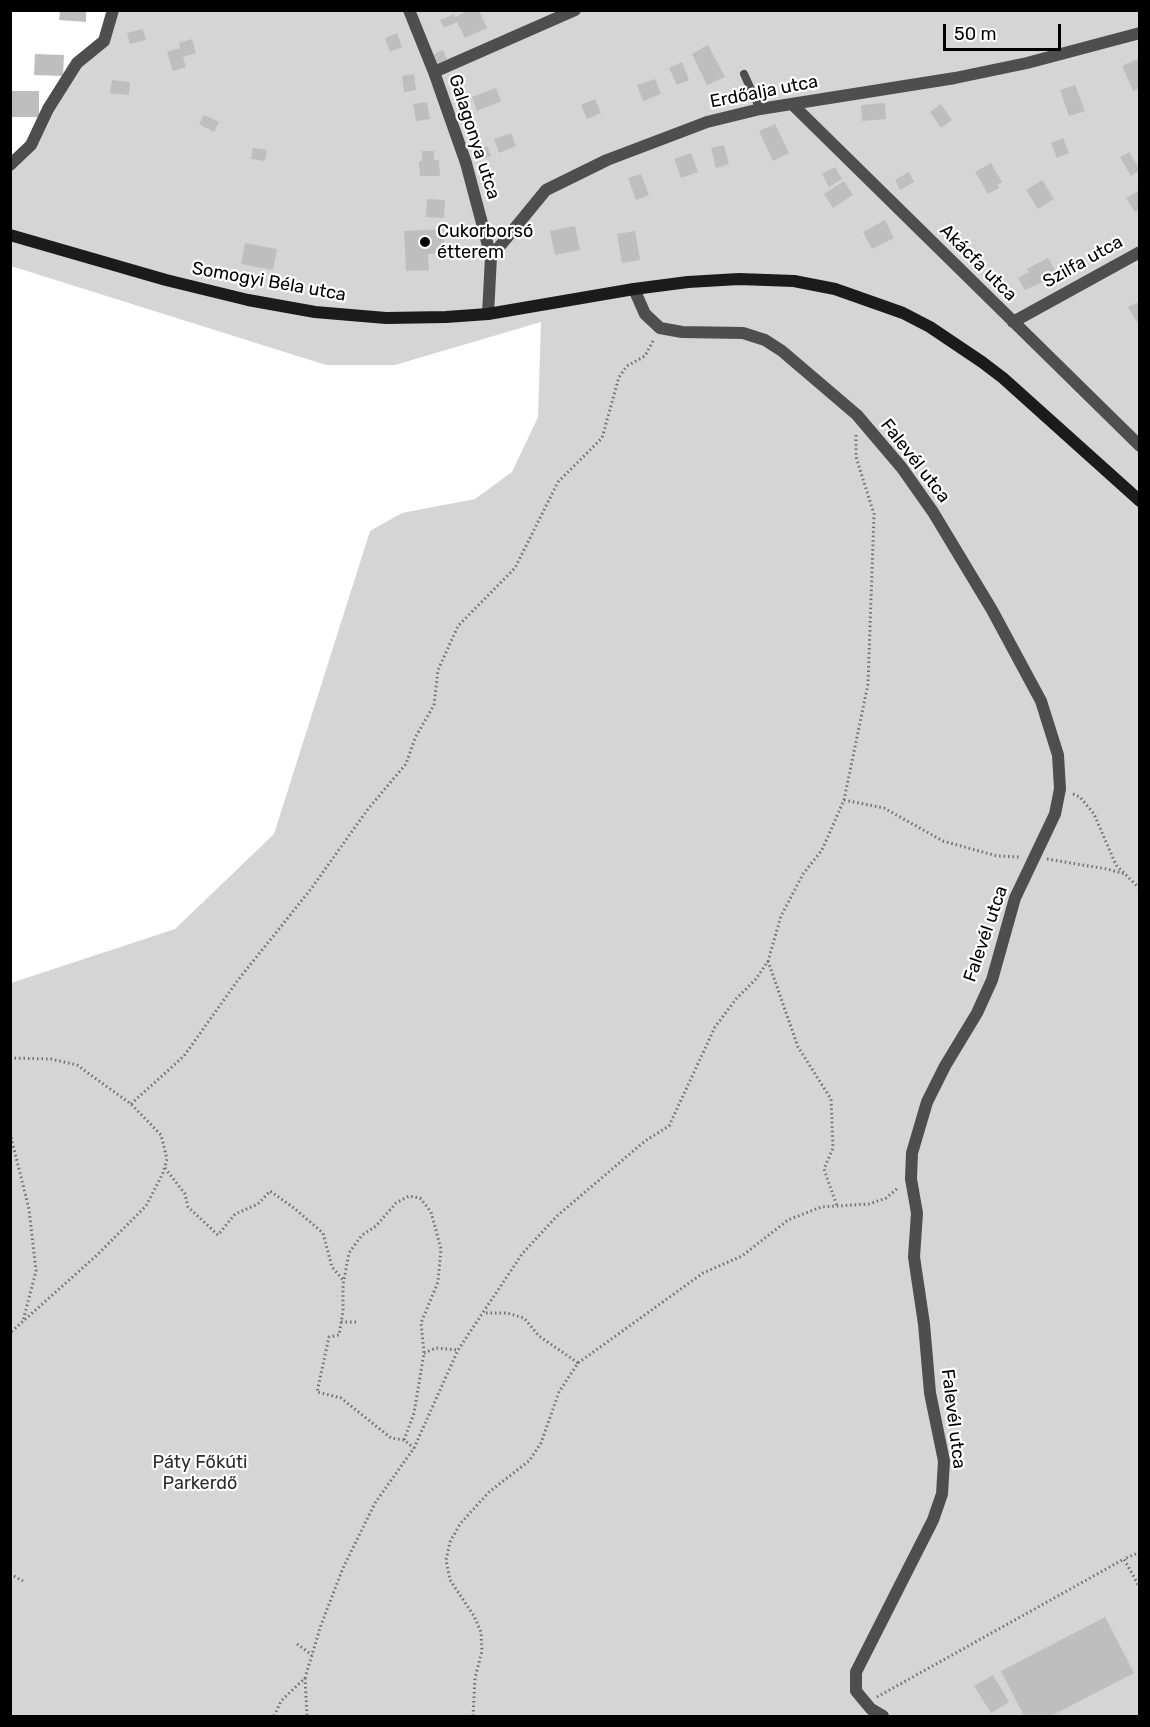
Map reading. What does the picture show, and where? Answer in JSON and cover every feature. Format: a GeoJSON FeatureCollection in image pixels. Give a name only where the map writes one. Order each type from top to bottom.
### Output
{"type":"FeatureCollection","features":[{"type":"Feature","properties":{"kind":"main road","name":"Somogyi Béla utca"},"geometry":{"type":"LineString","coordinates":[[10,235],[166,280],[248,300],[315,312],[386,318],[488,314],[688,282],[739,279],[794,281],[836,289],[903,313],[930,327],[1003,378],[1140,501]]}},
{"type":"Feature","properties":{"kind":"street"},"geometry":{"type":"LineString","coordinates":[[10,165],[31,145],[48,109],[77,63],[104,41],[113,10]]}},
{"type":"Feature","properties":{"kind":"street"},"geometry":{"type":"LineString","coordinates":[[409,10],[434,72]]}},
{"type":"Feature","properties":{"kind":"street","name":"Galagonya utca"},"geometry":{"type":"LineString","coordinates":[[491,257],[466,163],[434,72],[575,10]]}},
{"type":"Feature","properties":{"kind":"street","name":"Erdőalja utca"},"geometry":{"type":"LineString","coordinates":[[491,257],[546,190],[607,160],[707,122],[760,109],[955,78],[1038,60],[1140,33]]}},
{"type":"Feature","properties":{"kind":"street","name":"Akácfa utca"},"geometry":{"type":"LineString","coordinates":[[792,104],[1140,446]]}},
{"type":"Feature","properties":{"kind":"street","name":"Szilfa utca"},"geometry":{"type":"LineString","coordinates":[[1013,322],[1140,252]]}},
{"type":"Feature","properties":{"kind":"street"},"geometry":{"type":"LineString","coordinates":[[488,314],[491,257]]}},
{"type":"Feature","properties":{"kind":"street"},"geometry":{"type":"LineString","coordinates":[[634,289],[645,314],[660,328]]}},
{"type":"Feature","properties":{"kind":"street","name":"Falevél utca"},"geometry":{"type":"LineString","coordinates":[[660,328],[682,332],[743,333],[765,340],[782,351],[857,416],[902,468],[933,512],[998,620],[1041,701],[1058,755],[1060,789],[1055,814],[1015,898],[992,980],[977,1013],[945,1066],[927,1102],[912,1154],[910,1179],[917,1213],[914,1257],[924,1324],[930,1393],[944,1461],[942,1494],[933,1520],[856,1672],[856,1691],[866,1703]]}},
{"type":"Feature","properties":{"kind":"street"},"geometry":{"type":"LineString","coordinates":[[866,1703],[883,1716]]}},
{"type":"Feature","properties":{"kind":"lane"},"geometry":{"type":"LineString","coordinates":[[744,74],[760,109]]}},
{"type":"Feature","properties":{"kind":"path"},"geometry":{"type":"LineString","coordinates":[[131,1104],[184,1056],[238,980],[311,889],[368,809],[406,764],[415,738],[434,705],[438,670],[458,626],[515,568],[558,482],[602,438],[619,377],[627,366],[645,356],[660,328]]}},
{"type":"Feature","properties":{"kind":"path"},"geometry":{"type":"LineString","coordinates":[[307,1716],[305,1678],[343,1568],[375,1503],[414,1448],[458,1350],[485,1313],[522,1254],[557,1216],[645,1141],[669,1126],[715,1026],[736,999],[756,979],[768,961],[781,916],[803,874],[822,850],[844,800],[868,684],[873,595],[874,514],[856,457],[857,416]]}},
{"type":"Feature","properties":{"kind":"path"},"geometry":{"type":"LineString","coordinates":[[1060,789],[1080,797],[1087,804],[1094,814],[1116,865],[1140,889]]}},
{"type":"Feature","properties":{"kind":"path"},"geometry":{"type":"LineString","coordinates":[[844,800],[884,808],[943,841],[997,856],[1035,857],[1125,874]]}},
{"type":"Feature","properties":{"kind":"path"},"geometry":{"type":"LineString","coordinates":[[768,961],[798,1047],[831,1099],[833,1148],[824,1169],[837,1206]]}},
{"type":"Feature","properties":{"kind":"path"},"geometry":{"type":"LineString","coordinates":[[10,1058],[51,1059],[77,1065],[131,1104],[161,1135],[167,1159],[165,1168],[146,1206],[97,1255],[10,1333]]}},
{"type":"Feature","properties":{"kind":"path"},"geometry":{"type":"LineString","coordinates":[[10,1132],[29,1209],[36,1271],[22,1323]]}},
{"type":"Feature","properties":{"kind":"path"},"geometry":{"type":"LineString","coordinates":[[165,1168],[185,1194],[188,1207],[218,1235],[235,1214],[258,1204],[270,1191],[294,1208],[322,1233],[332,1268],[344,1281]]}},
{"type":"Feature","properties":{"kind":"path"},"geometry":{"type":"LineString","coordinates":[[472,1715],[475,1678],[482,1651],[481,1632],[474,1616],[450,1580],[447,1560],[450,1542],[460,1524],[489,1492],[529,1461],[541,1443],[559,1392],[578,1363],[703,1273],[742,1256],[788,1220],[821,1207],[869,1204],[886,1198],[910,1179]]}},
{"type":"Feature","properties":{"kind":"path"},"geometry":{"type":"LineString","coordinates":[[404,1440],[414,1413],[424,1353],[421,1323],[438,1282],[441,1249],[431,1212],[420,1198],[409,1196],[396,1203],[376,1226],[362,1235],[349,1254],[339,1335],[329,1337],[317,1392],[341,1398],[391,1438],[404,1440],[414,1448]]}},
{"type":"Feature","properties":{"kind":"path"},"geometry":{"type":"LineString","coordinates":[[485,1313],[507,1313],[524,1318],[539,1336],[578,1363]]}},
{"type":"Feature","properties":{"kind":"path"},"geometry":{"type":"LineString","coordinates":[[341,1322],[356,1322]]}},
{"type":"Feature","properties":{"kind":"path"},"geometry":{"type":"LineString","coordinates":[[424,1353],[436,1348],[458,1350]]}},
{"type":"Feature","properties":{"kind":"path"},"geometry":{"type":"LineString","coordinates":[[866,1703],[1140,1552]]}},
{"type":"Feature","properties":{"kind":"path"},"geometry":{"type":"LineString","coordinates":[[1124,1559],[1140,1588]]}},
{"type":"Feature","properties":{"kind":"path"},"geometry":{"type":"LineString","coordinates":[[10,1574],[23,1581]]}},
{"type":"Feature","properties":{"kind":"path"},"geometry":{"type":"LineString","coordinates":[[297,1644],[312,1655]]}},
{"type":"Feature","properties":{"kind":"path"},"geometry":{"type":"LineString","coordinates":[[274,1716],[281,1701],[305,1678]]}},
{"type":"Feature","properties":{"kind":"green space","name":"Páty Főkúti Parkerdő"},"geometry":{"type":"Polygon","coordinates":[[[113,11],[1139,11],[1139,1716],[11,1716],[11,983],[175,929],[274,834],[370,531],[402,513],[475,499],[512,472],[538,417],[541,322],[395,365],[326,365],[11,266],[11,165],[31,145],[77,63],[104,41],[113,11]]]}},
{"type":"Feature","properties":{"kind":"building"},"geometry":{"type":"Polygon","coordinates":[[[60,10],[86,10],[86,22],[59,20],[60,10]]]}},
{"type":"Feature","properties":{"kind":"building"},"geometry":{"type":"Polygon","coordinates":[[[469,10],[479,10],[487,28],[465,38],[457,22],[444,28],[440,20],[454,14],[455,17],[469,10]]]}},
{"type":"Feature","properties":{"kind":"building"},"geometry":{"type":"Polygon","coordinates":[[[143,29],[146,40],[130,44],[127,33],[143,29]]]}},
{"type":"Feature","properties":{"kind":"building"},"geometry":{"type":"Polygon","coordinates":[[[397,33],[402,47],[390,52],[385,38],[397,33]]]}},
{"type":"Feature","properties":{"kind":"building"},"geometry":{"type":"Polygon","coordinates":[[[192,39],[196,53],[183,57],[186,67],[173,71],[167,52],[180,48],[179,43],[192,39]]]}},
{"type":"Feature","properties":{"kind":"building"},"geometry":{"type":"Polygon","coordinates":[[[708,45],[725,77],[707,85],[692,54],[708,45]]]}},
{"type":"Feature","properties":{"kind":"building"},"geometry":{"type":"Polygon","coordinates":[[[443,50],[447,59],[436,64],[432,55],[443,50]]]}},
{"type":"Feature","properties":{"kind":"building"},"geometry":{"type":"Polygon","coordinates":[[[35,54],[64,55],[63,76],[34,75],[35,54]]]}},
{"type":"Feature","properties":{"kind":"building"},"geometry":{"type":"Polygon","coordinates":[[[1140,58],[1140,88],[1133,91],[1122,66],[1140,58]]]}},
{"type":"Feature","properties":{"kind":"building"},"geometry":{"type":"Polygon","coordinates":[[[682,62],[689,80],[677,85],[669,68],[682,62]]]}},
{"type":"Feature","properties":{"kind":"building"},"geometry":{"type":"Polygon","coordinates":[[[414,74],[416,90],[404,92],[402,76],[414,74]]]}},
{"type":"Feature","properties":{"kind":"building"},"geometry":{"type":"Polygon","coordinates":[[[655,79],[661,94],[643,101],[637,85],[655,79]]]}},
{"type":"Feature","properties":{"kind":"building"},"geometry":{"type":"Polygon","coordinates":[[[112,80],[130,82],[129,95],[110,93],[112,80]]]}},
{"type":"Feature","properties":{"kind":"building"},"geometry":{"type":"Polygon","coordinates":[[[1075,85],[1085,111],[1069,116],[1060,90],[1075,85]]]}},
{"type":"Feature","properties":{"kind":"building"},"geometry":{"type":"Polygon","coordinates":[[[496,88],[501,101],[477,111],[472,97],[496,88]]]}},
{"type":"Feature","properties":{"kind":"building"},"geometry":{"type":"Polygon","coordinates":[[[10,91],[39,91],[39,117],[10,117],[10,91]]]}},
{"type":"Feature","properties":{"kind":"building"},"geometry":{"type":"Polygon","coordinates":[[[595,99],[601,113],[587,119],[581,105],[595,99]]]}},
{"type":"Feature","properties":{"kind":"building"},"geometry":{"type":"Polygon","coordinates":[[[427,102],[430,119],[416,121],[413,104],[427,102]]]}},
{"type":"Feature","properties":{"kind":"building"},"geometry":{"type":"Polygon","coordinates":[[[885,103],[886,119],[862,121],[861,105],[885,103]]]}},
{"type":"Feature","properties":{"kind":"building"},"geometry":{"type":"Polygon","coordinates":[[[941,104],[952,120],[941,128],[930,112],[941,104]]]}},
{"type":"Feature","properties":{"kind":"building"},"geometry":{"type":"Polygon","coordinates":[[[204,115],[219,122],[214,132],[199,124],[204,115]]]}},
{"type":"Feature","properties":{"kind":"building"},"geometry":{"type":"Polygon","coordinates":[[[775,124],[789,153],[773,161],[759,131],[775,124]]]}},
{"type":"Feature","properties":{"kind":"building"},"geometry":{"type":"Polygon","coordinates":[[[511,133],[516,146],[499,153],[494,139],[511,133]]]}},
{"type":"Feature","properties":{"kind":"building"},"geometry":{"type":"Polygon","coordinates":[[[1063,138],[1069,153],[1057,158],[1051,143],[1063,138]]]}},
{"type":"Feature","properties":{"kind":"building"},"geometry":{"type":"Polygon","coordinates":[[[724,145],[729,164],[716,168],[711,148],[724,145]]]}},
{"type":"Feature","properties":{"kind":"building"},"geometry":{"type":"Polygon","coordinates":[[[487,146],[491,156],[477,161],[473,151],[487,146]]]}},
{"type":"Feature","properties":{"kind":"building"},"geometry":{"type":"Polygon","coordinates":[[[253,148],[267,150],[265,161],[251,159],[253,148]]]}},
{"type":"Feature","properties":{"kind":"building"},"geometry":{"type":"Polygon","coordinates":[[[422,151],[434,151],[434,160],[439,160],[440,176],[420,176],[419,161],[422,161],[422,151]]]}},
{"type":"Feature","properties":{"kind":"building"},"geometry":{"type":"Polygon","coordinates":[[[1129,152],[1140,170],[1131,176],[1120,157],[1129,152]]]}},
{"type":"Feature","properties":{"kind":"building"},"geometry":{"type":"Polygon","coordinates":[[[691,153],[698,172],[681,178],[674,159],[691,153]]]}},
{"type":"Feature","properties":{"kind":"building"},"geometry":{"type":"Polygon","coordinates":[[[991,163],[1002,182],[997,185],[999,188],[988,194],[975,172],[991,163]]]}},
{"type":"Feature","properties":{"kind":"building"},"geometry":{"type":"Polygon","coordinates":[[[835,167],[842,179],[829,187],[822,174],[835,167]]]}},
{"type":"Feature","properties":{"kind":"building"},"geometry":{"type":"Polygon","coordinates":[[[909,172],[914,182],[900,190],[895,180],[909,172]]]}},
{"type":"Feature","properties":{"kind":"building"},"geometry":{"type":"Polygon","coordinates":[[[641,174],[649,195],[636,200],[628,178],[641,174]]]}},
{"type":"Feature","properties":{"kind":"building"},"geometry":{"type":"Polygon","coordinates":[[[1042,180],[1054,199],[1038,209],[1026,190],[1042,180]]]}},
{"type":"Feature","properties":{"kind":"building"},"geometry":{"type":"Polygon","coordinates":[[[844,181],[853,195],[833,208],[824,194],[844,181]]]}},
{"type":"Feature","properties":{"kind":"building"},"geometry":{"type":"Polygon","coordinates":[[[1140,190],[1140,209],[1135,212],[1126,198],[1140,190]]]}},
{"type":"Feature","properties":{"kind":"building"},"geometry":{"type":"Polygon","coordinates":[[[427,199],[445,200],[444,218],[426,217],[427,199]]]}},
{"type":"Feature","properties":{"kind":"building"},"geometry":{"type":"Polygon","coordinates":[[[885,220],[894,238],[872,249],[863,232],[885,220]]]}},
{"type":"Feature","properties":{"kind":"building"},"geometry":{"type":"Polygon","coordinates":[[[575,226],[580,250],[555,255],[550,231],[575,226]]]}},
{"type":"Feature","properties":{"kind":"building","name":"Cukorborsó étterem"},"geometry":{"type":"Polygon","coordinates":[[[444,229],[445,253],[428,254],[429,270],[406,271],[404,231],[444,229]]]}},
{"type":"Feature","properties":{"kind":"building"},"geometry":{"type":"Polygon","coordinates":[[[635,231],[640,260],[622,263],[617,234],[635,231]]]}},
{"type":"Feature","properties":{"kind":"building"},"geometry":{"type":"Polygon","coordinates":[[[245,243],[277,249],[273,270],[241,264],[245,243]]]}},
{"type":"Feature","properties":{"kind":"building"},"geometry":{"type":"Polygon","coordinates":[[[1048,258],[1058,275],[1025,290],[1018,278],[1029,272],[1027,269],[1048,258]]]}},
{"type":"Feature","properties":{"kind":"building"},"geometry":{"type":"Polygon","coordinates":[[[1140,301],[1140,327],[1128,307],[1140,301]]]}},
{"type":"Feature","properties":{"kind":"building"},"geometry":{"type":"Polygon","coordinates":[[[1105,1617],[1134,1673],[1051,1716],[1024,1716],[1001,1671],[1105,1617]]]}},
{"type":"Feature","properties":{"kind":"building"},"geometry":{"type":"Polygon","coordinates":[[[993,1675],[1009,1702],[991,1713],[974,1686],[993,1675]]]}},
{"type":"Feature","properties":{"kind":"place","name":"Cukorborsó étterem"},"geometry":{"type":"Point","coordinates":[425,242]}}]}
